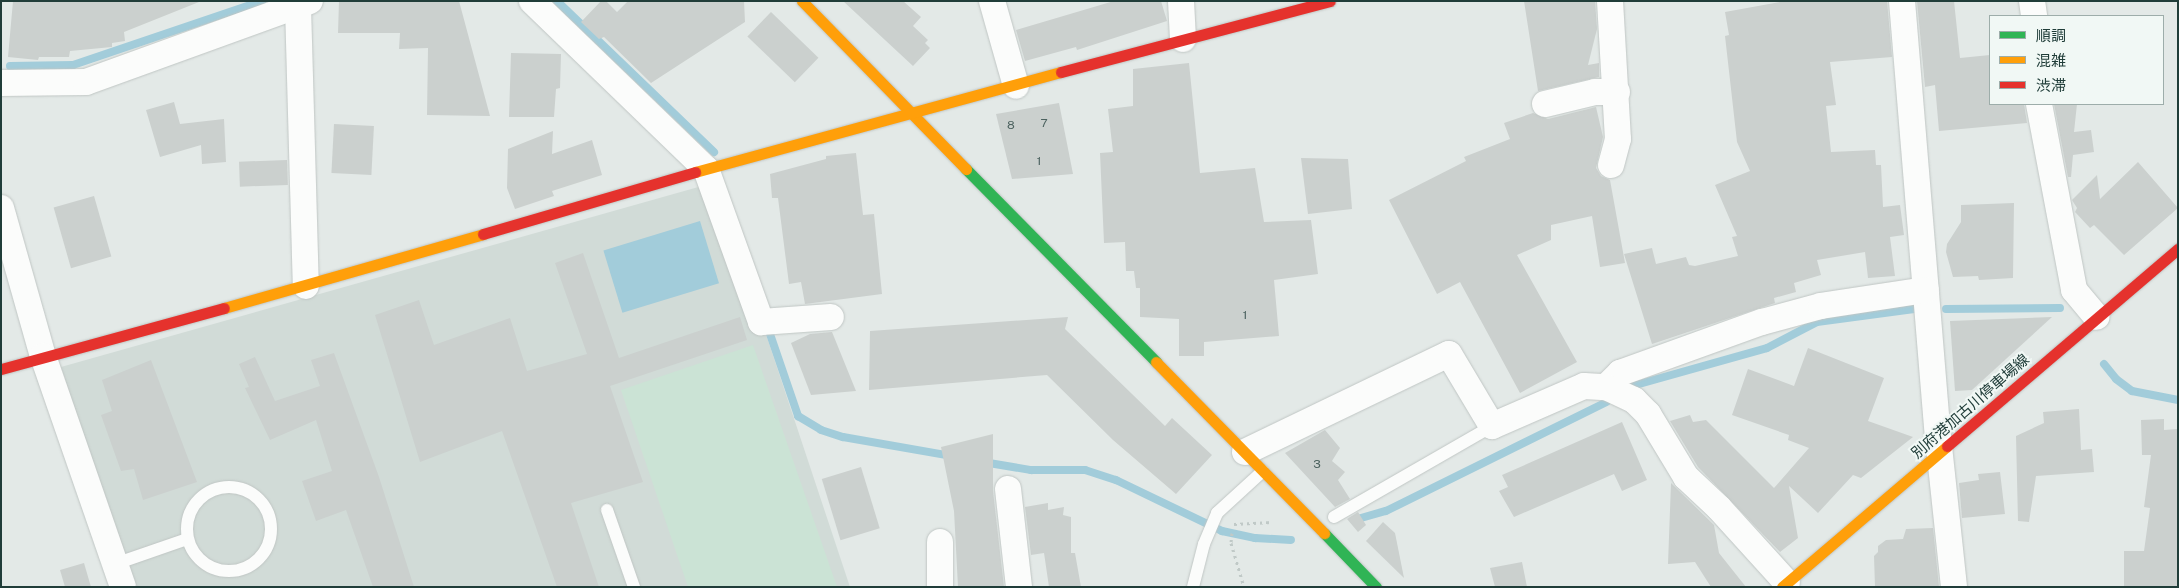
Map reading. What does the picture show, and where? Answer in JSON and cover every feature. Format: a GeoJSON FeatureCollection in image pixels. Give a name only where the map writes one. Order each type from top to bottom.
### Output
{"type":"FeatureCollection","features":[{"type":"Feature","properties":{"kind":"street"},"geometry":{"type":"LineString","coordinates":[[532,1],[706,169],[762,322],[831,317]]}},
{"type":"Feature","properties":{"kind":"street"},"geometry":{"type":"LineString","coordinates":[[802,1],[1376,587]]}},
{"type":"Feature","properties":{"kind":"street"},"geometry":{"type":"LineString","coordinates":[[992,1],[1016,86]]}},
{"type":"Feature","properties":{"kind":"street"},"geometry":{"type":"LineString","coordinates":[[1181,1],[1182,39]]}},
{"type":"Feature","properties":{"kind":"street"},"geometry":{"type":"LineString","coordinates":[[1,369],[43,356],[306,286],[706,169],[913,114],[937,105],[1016,86],[1182,39],[1330,1]]}},
{"type":"Feature","properties":{"kind":"street"},"geometry":{"type":"LineString","coordinates":[[1610,1],[1617,92],[1618,139],[1611,165]]}},
{"type":"Feature","properties":{"kind":"street"},"geometry":{"type":"LineString","coordinates":[[1902,1],[1939,452],[1954,587]]}},
{"type":"Feature","properties":{"kind":"street"},"geometry":{"type":"LineString","coordinates":[[2032,1],[2034,15]]}},
{"type":"Feature","properties":{"kind":"street"},"geometry":{"type":"LineString","coordinates":[[1,83],[86,82],[300,3],[306,286]]}},
{"type":"Feature","properties":{"kind":"street"},"geometry":{"type":"LineString","coordinates":[[1545,104],[1596,92],[1617,92]]}},
{"type":"Feature","properties":{"kind":"street"},"geometry":{"type":"LineString","coordinates":[[2039,105],[2074,290],[2097,318]]}},
{"type":"Feature","properties":{"kind":"street"},"geometry":{"type":"LineString","coordinates":[[1,208],[43,356],[119,575]]}},
{"type":"Feature","properties":{"kind":"street","name":"別府港加古川停車場線"},"geometry":{"type":"LineString","coordinates":[[1784,585],[2178,249]]}},
{"type":"Feature","properties":{"kind":"street"},"geometry":{"type":"LineString","coordinates":[[1606,387],[1620,372],[1762,322],[1821,306],[1926,290]]}},
{"type":"Feature","properties":{"kind":"street"},"geometry":{"type":"LineString","coordinates":[[1245,452],[1449,354],[1492,426],[1584,386],[1606,387],[1634,400],[1648,414],[1686,477],[1719,508],[1784,585]]}},
{"type":"Feature","properties":{"kind":"street"},"geometry":{"type":"LineString","coordinates":[[1008,489],[1019,587]]}},
{"type":"Feature","properties":{"kind":"street"},"geometry":{"type":"LineString","coordinates":[[940,542],[940,587]]}},
{"type":"Feature","properties":{"kind":"lane"},"geometry":{"type":"LineString","coordinates":[[1334,517],[1492,426]]}},
{"type":"Feature","properties":{"kind":"lane"},"geometry":{"type":"LineString","coordinates":[[1193,587],[1204,544],[1217,513],[1263,471]]}},
{"type":"Feature","properties":{"kind":"lane"},"geometry":{"type":"LineString","coordinates":[[223,487],[250,492],[268,512],[271,525],[266,551],[258,561],[245,569],[231,572],[216,570],[203,563],[193,553],[187,539],[190,510],[199,498],[223,487]]}},
{"type":"Feature","properties":{"kind":"lane"},"geometry":{"type":"LineString","coordinates":[[607,510],[634,587]]}},
{"type":"Feature","properties":{"kind":"lane"},"geometry":{"type":"LineString","coordinates":[[119,575],[187,539]]}},
{"type":"Feature","properties":{"kind":"path"},"geometry":{"type":"LineString","coordinates":[[1233,524],[1275,522]]}},
{"type":"Feature","properties":{"kind":"path"},"geometry":{"type":"LineString","coordinates":[[1230,543],[1244,587]]}},
{"type":"Feature","properties":{"kind":"shaded area"},"geometry":{"type":"Polygon","coordinates":[[[709,184],[723,205],[850,587],[132,587],[61,367],[709,184]]]}},
{"type":"Feature","properties":{"kind":"green space"},"geometry":{"type":"Polygon","coordinates":[[[753,345],[837,587],[688,587],[621,390],[753,345]]]}},
{"type":"Feature","properties":{"kind":"water"},"geometry":{"type":"Polygon","coordinates":[[[700,221],[719,283],[622,313],[603,251],[700,221]]]}},
{"type":"Feature","properties":{"kind":"building"},"geometry":{"type":"Polygon","coordinates":[[[13,1],[199,2],[124,32],[125,41],[112,43],[112,47],[70,51],[69,57],[39,57],[38,60],[8,57],[13,1]]]}},
{"type":"Feature","properties":{"kind":"building"},"geometry":{"type":"Polygon","coordinates":[[[339,1],[459,1],[490,116],[427,115],[428,48],[399,49],[400,33],[338,33],[339,1]]]}},
{"type":"Feature","properties":{"kind":"building"},"geometry":{"type":"Polygon","coordinates":[[[601,1],[606,1],[617,12],[628,1],[744,1],[745,22],[651,83],[604,37],[599,39],[581,22],[601,1]]]}},
{"type":"Feature","properties":{"kind":"building"},"geometry":{"type":"Polygon","coordinates":[[[843,1],[903,1],[921,17],[913,26],[928,40],[925,43],[930,48],[913,66],[843,1]]]}},
{"type":"Feature","properties":{"kind":"building"},"geometry":{"type":"Polygon","coordinates":[[[1114,1],[1161,1],[1167,21],[1077,50],[1076,47],[1025,61],[1016,30],[1114,1]]]}},
{"type":"Feature","properties":{"kind":"building"},"geometry":{"type":"Polygon","coordinates":[[[1524,1],[1595,1],[1597,29],[1588,65],[1599,63],[1599,77],[1538,91],[1524,1]]]}},
{"type":"Feature","properties":{"kind":"building"},"geometry":{"type":"Polygon","coordinates":[[[1785,1],[1887,1],[1892,57],[1830,62],[1836,105],[1826,106],[1831,152],[1875,150],[1876,165],[1881,165],[1883,207],[1900,205],[1904,235],[1890,237],[1895,276],[1868,278],[1865,252],[1817,260],[1821,275],[1794,283],[1796,292],[1774,298],[1775,303],[1652,344],[1624,254],[1652,248],[1656,264],[1686,257],[1689,265],[1695,266],[1738,256],[1732,237],[1737,236],[1715,185],[1750,171],[1737,142],[1725,36],[1729,35],[1725,12],[1785,1]]]}},
{"type":"Feature","properties":{"kind":"building"},"geometry":{"type":"Polygon","coordinates":[[[1917,1],[1954,1],[1960,58],[1989,55],[1989,105],[2024,105],[2027,123],[1939,131],[1935,85],[1925,87],[1917,1]]]}},
{"type":"Feature","properties":{"kind":"building"},"geometry":{"type":"Polygon","coordinates":[[[771,12],[818,58],[795,82],[747,36],[771,12]]]}},
{"type":"Feature","properties":{"kind":"building"},"geometry":{"type":"Polygon","coordinates":[[[511,53],[561,54],[560,88],[556,89],[554,117],[509,117],[511,53]]]}},
{"type":"Feature","properties":{"kind":"building"},"geometry":{"type":"Polygon","coordinates":[[[1189,63],[1200,173],[1255,168],[1264,222],[1311,220],[1318,274],[1274,280],[1279,336],[1204,342],[1204,356],[1179,356],[1179,319],[1140,317],[1140,288],[1136,288],[1134,271],[1126,271],[1125,242],[1104,243],[1100,153],[1113,152],[1108,109],[1133,106],[1133,69],[1189,63]]]}},
{"type":"Feature","properties":{"kind":"building"},"geometry":{"type":"Polygon","coordinates":[[[174,102],[180,124],[224,119],[226,162],[202,164],[201,145],[160,157],[146,110],[174,102]]]}},
{"type":"Feature","properties":{"kind":"building"},"geometry":{"type":"Polygon","coordinates":[[[1059,103],[1073,174],[1012,179],[996,114],[1059,103]]]}},
{"type":"Feature","properties":{"kind":"building"},"geometry":{"type":"Polygon","coordinates":[[[2054,105],[2077,105],[2074,132],[2091,130],[2094,152],[2073,155],[2071,177],[2068,177],[2054,105]]]}},
{"type":"Feature","properties":{"kind":"building"},"geometry":{"type":"Polygon","coordinates":[[[1596,107],[1603,137],[1596,168],[1601,176],[1610,180],[1625,263],[1600,267],[1592,216],[1551,225],[1551,240],[1517,255],[1577,362],[1520,393],[1460,282],[1437,294],[1389,200],[1466,161],[1464,157],[1510,139],[1504,123],[1533,113],[1548,119],[1596,107]]]}},
{"type":"Feature","properties":{"kind":"building"},"geometry":{"type":"Polygon","coordinates":[[[334,124],[374,126],[371,175],[331,173],[334,124]]]}},
{"type":"Feature","properties":{"kind":"building"},"geometry":{"type":"Polygon","coordinates":[[[553,131],[552,154],[592,140],[602,175],[552,191],[554,196],[515,209],[507,188],[508,149],[553,131]]]}},
{"type":"Feature","properties":{"kind":"building"},"geometry":{"type":"Polygon","coordinates":[[[856,153],[863,215],[874,214],[882,294],[805,304],[801,282],[789,284],[778,198],[772,198],[770,174],[826,159],[826,156],[856,153]]]}},
{"type":"Feature","properties":{"kind":"building"},"geometry":{"type":"Polygon","coordinates":[[[1301,158],[1348,159],[1352,209],[1308,214],[1301,158]]]}},
{"type":"Feature","properties":{"kind":"building"},"geometry":{"type":"Polygon","coordinates":[[[287,160],[288,185],[240,187],[239,162],[287,160]]]}},
{"type":"Feature","properties":{"kind":"building"},"geometry":{"type":"Polygon","coordinates":[[[2138,162],[2178,208],[2124,255],[2094,225],[2090,228],[2075,212],[2077,208],[2072,200],[2097,175],[2100,199],[2138,162]]]}},
{"type":"Feature","properties":{"kind":"building"},"geometry":{"type":"Polygon","coordinates":[[[94,196],[111,257],[71,268],[54,208],[94,196]]]}},
{"type":"Feature","properties":{"kind":"building"},"geometry":{"type":"Polygon","coordinates":[[[2014,203],[2013,278],[1979,280],[1978,276],[1953,277],[1946,252],[1947,244],[1961,222],[1961,205],[2014,203]]]}},
{"type":"Feature","properties":{"kind":"building"},"geometry":{"type":"Polygon","coordinates":[[[583,253],[619,358],[740,317],[747,340],[610,386],[643,482],[571,503],[599,587],[557,587],[502,431],[420,462],[375,315],[419,300],[434,345],[510,318],[527,371],[587,354],[555,263],[583,253]]]}},
{"type":"Feature","properties":{"kind":"building"},"geometry":{"type":"Polygon","coordinates":[[[1068,317],[1065,329],[1165,426],[1172,418],[1212,455],[1176,494],[1113,440],[1047,375],[869,390],[870,331],[1068,317]]]}},
{"type":"Feature","properties":{"kind":"building"},"geometry":{"type":"Polygon","coordinates":[[[2052,317],[1972,390],[1955,391],[1950,321],[2052,317]]]}},
{"type":"Feature","properties":{"kind":"building"},"geometry":{"type":"Polygon","coordinates":[[[832,332],[856,391],[811,395],[791,343],[810,334],[832,332]]]}},
{"type":"Feature","properties":{"kind":"building"},"geometry":{"type":"Polygon","coordinates":[[[1808,348],[1884,378],[1868,421],[1913,437],[1861,478],[1853,475],[1818,513],[1789,486],[1798,538],[1780,552],[1698,467],[1670,421],[1690,415],[1693,422],[1706,420],[1774,488],[1809,448],[1788,440],[1789,435],[1732,415],[1748,369],[1794,386],[1808,348]]]}},
{"type":"Feature","properties":{"kind":"building"},"geometry":{"type":"Polygon","coordinates":[[[334,353],[379,477],[414,587],[373,587],[346,510],[316,521],[302,481],[332,471],[316,420],[270,440],[245,388],[249,387],[239,364],[255,357],[275,401],[320,386],[311,360],[334,353]]]}},
{"type":"Feature","properties":{"kind":"building"},"geometry":{"type":"Polygon","coordinates":[[[151,360],[197,482],[143,500],[134,469],[121,471],[101,415],[112,411],[102,380],[151,360]]]}},
{"type":"Feature","properties":{"kind":"building"},"geometry":{"type":"Polygon","coordinates":[[[2079,409],[2081,450],[2092,449],[2094,472],[2036,476],[2029,522],[2018,521],[2016,436],[2044,423],[2043,412],[2079,409]]]}},
{"type":"Feature","properties":{"kind":"building"},"geometry":{"type":"Polygon","coordinates":[[[2164,419],[2164,430],[2178,429],[2178,587],[2124,587],[2124,551],[2144,551],[2150,508],[2144,507],[2151,455],[2142,455],[2141,420],[2164,419]]]}},
{"type":"Feature","properties":{"kind":"building"},"geometry":{"type":"Polygon","coordinates":[[[1622,422],[1647,480],[1622,491],[1614,474],[1514,517],[1499,491],[1508,487],[1502,475],[1622,422]]]}},
{"type":"Feature","properties":{"kind":"building"},"geometry":{"type":"Polygon","coordinates":[[[1325,430],[1340,448],[1332,461],[1345,472],[1338,480],[1350,499],[1335,507],[1285,453],[1325,430]]]}},
{"type":"Feature","properties":{"kind":"building"},"geometry":{"type":"Polygon","coordinates":[[[993,434],[993,491],[1004,587],[958,587],[954,511],[941,447],[993,434]]]}},
{"type":"Feature","properties":{"kind":"building"},"geometry":{"type":"Polygon","coordinates":[[[861,467],[880,528],[841,540],[822,479],[861,467]]]}},
{"type":"Feature","properties":{"kind":"building"},"geometry":{"type":"Polygon","coordinates":[[[2000,472],[2005,514],[1962,518],[1959,483],[1979,480],[1978,474],[2000,472]]]}},
{"type":"Feature","properties":{"kind":"building"},"geometry":{"type":"Polygon","coordinates":[[[1671,483],[1714,525],[1719,553],[1746,587],[1711,587],[1695,562],[1668,564],[1671,483]]]}},
{"type":"Feature","properties":{"kind":"building"},"geometry":{"type":"Polygon","coordinates":[[[1048,503],[1048,510],[1064,507],[1063,515],[1071,517],[1071,553],[1075,553],[1081,587],[1049,587],[1044,553],[1031,555],[1025,507],[1048,503]]]}},
{"type":"Feature","properties":{"kind":"building"},"geometry":{"type":"Polygon","coordinates":[[[1358,512],[1366,525],[1358,532],[1347,519],[1358,512]]]}},
{"type":"Feature","properties":{"kind":"building"},"geometry":{"type":"Polygon","coordinates":[[[1383,522],[1395,533],[1404,578],[1366,541],[1383,522]]]}},
{"type":"Feature","properties":{"kind":"building"},"geometry":{"type":"Polygon","coordinates":[[[1933,528],[1939,587],[1875,587],[1874,556],[1878,552],[1878,546],[1886,540],[1903,539],[1906,529],[1933,528]]]}},
{"type":"Feature","properties":{"kind":"building"},"geometry":{"type":"Polygon","coordinates":[[[1522,562],[1527,587],[1495,587],[1490,568],[1522,562]]]}},
{"type":"Feature","properties":{"kind":"building"},"geometry":{"type":"Polygon","coordinates":[[[84,563],[91,587],[65,587],[60,570],[84,563]]]}},
{"type":"Feature","properties":{"kind":"waterway"},"geometry":{"type":"LineString","coordinates":[[10,66],[73,65],[262,1]]}},
{"type":"Feature","properties":{"kind":"waterway"},"geometry":{"type":"LineString","coordinates":[[557,1],[714,152]]}},
{"type":"Feature","properties":{"kind":"waterway"},"geometry":{"type":"LineString","coordinates":[[1946,309],[2060,308]]}},
{"type":"Feature","properties":{"kind":"waterway"},"geometry":{"type":"LineString","coordinates":[[1632,386],[1767,348],[1817,322],[1914,309]]}},
{"type":"Feature","properties":{"kind":"waterway"},"geometry":{"type":"LineString","coordinates":[[770,334],[798,416],[821,430],[843,437],[952,456]]}},
{"type":"Feature","properties":{"kind":"waterway"},"geometry":{"type":"LineString","coordinates":[[2104,364],[2116,379],[2132,391],[2178,400]]}},
{"type":"Feature","properties":{"kind":"waterway"},"geometry":{"type":"LineString","coordinates":[[1354,520],[1386,511],[1607,402]]}},
{"type":"Feature","properties":{"kind":"waterway"},"geometry":{"type":"LineString","coordinates":[[983,462],[1031,470],[1085,470],[1116,480],[1222,531],[1255,538],[1291,540]]}},
{"type":"Feature","properties":{"kind":"traffic: fast"},"geometry":{"type":"LineString","coordinates":[[966,169],[1156,362]]}},
{"type":"Feature","properties":{"kind":"traffic: fast"},"geometry":{"type":"LineString","coordinates":[[1324,533],[1376,587]]}},
{"type":"Feature","properties":{"kind":"traffic: slow"},"geometry":{"type":"LineString","coordinates":[[802,1],[966,169]]}},
{"type":"Feature","properties":{"kind":"traffic: slow"},"geometry":{"type":"LineString","coordinates":[[695,172],[1061,72]]}},
{"type":"Feature","properties":{"kind":"traffic: slow"},"geometry":{"type":"LineString","coordinates":[[224,308],[483,234]]}},
{"type":"Feature","properties":{"kind":"traffic: slow"},"geometry":{"type":"LineString","coordinates":[[1156,362],[1324,533]]}},
{"type":"Feature","properties":{"kind":"traffic: slow"},"geometry":{"type":"LineString","coordinates":[[1782,587],[1947,446]]}},
{"type":"Feature","properties":{"kind":"traffic: jam"},"geometry":{"type":"LineString","coordinates":[[1061,72],[1330,1]]}},
{"type":"Feature","properties":{"kind":"traffic: jam"},"geometry":{"type":"LineString","coordinates":[[483,234],[695,172]]}},
{"type":"Feature","properties":{"kind":"traffic: jam"},"geometry":{"type":"LineString","coordinates":[[1947,446],[2178,249]]}},
{"type":"Feature","properties":{"kind":"traffic: jam"},"geometry":{"type":"LineString","coordinates":[[1,369],[224,308]]}}]}
